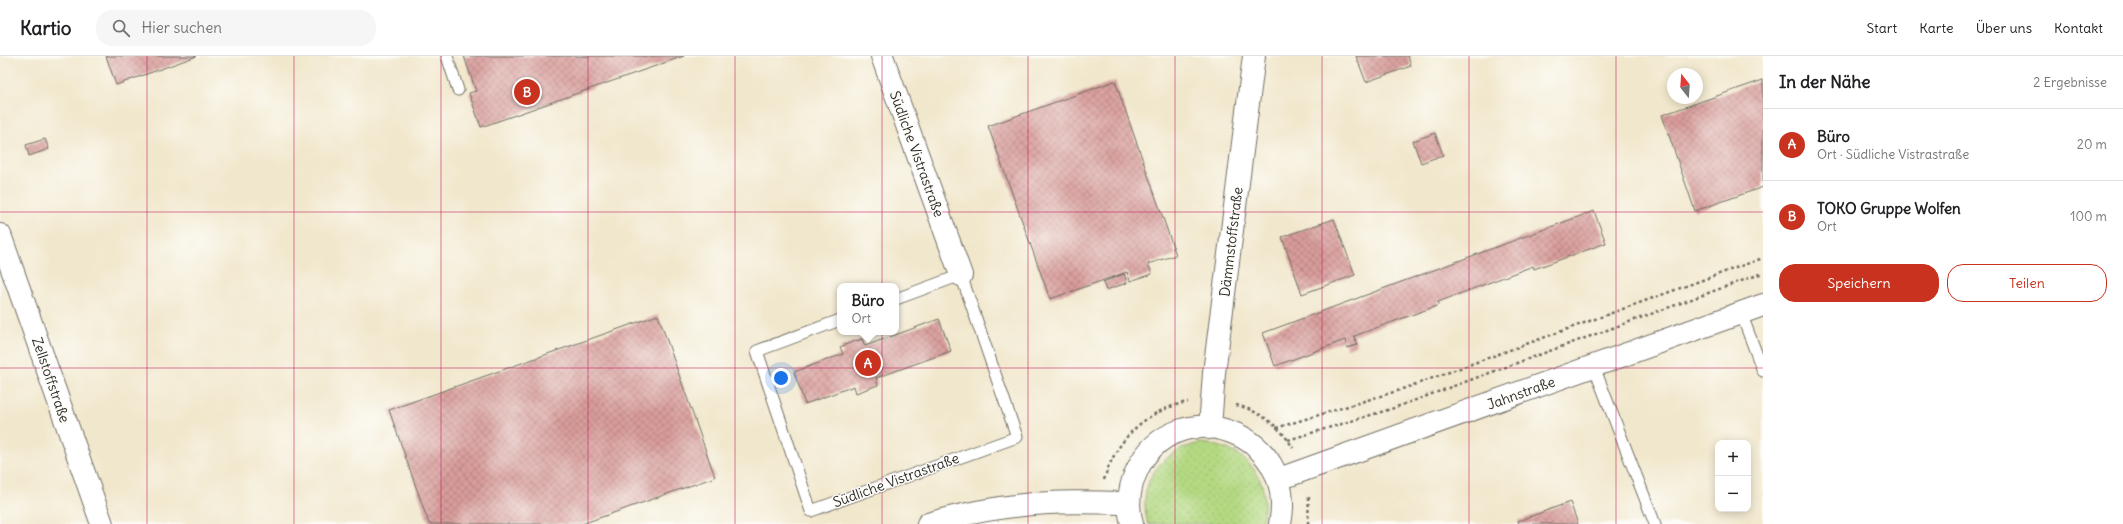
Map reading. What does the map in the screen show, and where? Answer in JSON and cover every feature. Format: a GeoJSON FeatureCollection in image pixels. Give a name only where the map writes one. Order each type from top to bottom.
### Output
{"type":"FeatureCollection","features":[{"type":"Feature","properties":{"kind":"street","name":"Südliche Vistrastraße"},"geometry":{"type":"LineString","coordinates":[[882,56],[961,275]]}},
{"type":"Feature","properties":{"kind":"street","name":"Dämmstoffstraße"},"geometry":{"type":"LineString","coordinates":[[1210,428],[1214,373],[1254,56]]}},
{"type":"Feature","properties":{"kind":"street","name":"Zellstoffstraße"},"geometry":{"type":"LineString","coordinates":[[0,235],[102,524]]}},
{"type":"Feature","properties":{"kind":"street","name":"Jahnstraße"},"geometry":{"type":"LineString","coordinates":[[1279,479],[1763,305]]}},
{"type":"Feature","properties":{"kind":"street"},"geometry":{"type":"LineString","coordinates":[[928,524],[981,510],[1049,503],[1130,514],[1130,489],[1137,470],[1148,453],[1158,443],[1183,431],[1210,428],[1225,430],[1252,443],[1264,453],[1279,479],[1283,512],[1280,524]]}},
{"type":"Feature","properties":{"kind":"lane"},"geometry":{"type":"LineString","coordinates":[[447,56],[458,90]]}},
{"type":"Feature","properties":{"kind":"lane"},"geometry":{"type":"LineString","coordinates":[[899,298],[961,275]]}},
{"type":"Feature","properties":{"kind":"lane","name":"Südliche Vistrastraße"},"geometry":{"type":"LineString","coordinates":[[837,321],[757,351],[811,511],[1017,437],[961,275]]}},
{"type":"Feature","properties":{"kind":"lane"},"geometry":{"type":"LineString","coordinates":[[1741,313],[1763,371]]}},
{"type":"Feature","properties":{"kind":"lane"},"geometry":{"type":"LineString","coordinates":[[1594,367],[1655,524]]}},
{"type":"Feature","properties":{"kind":"path"},"geometry":{"type":"LineString","coordinates":[[1276,428],[1397,391],[1763,258]]}},
{"type":"Feature","properties":{"kind":"path"},"geometry":{"type":"LineString","coordinates":[[1288,440],[1391,409],[1763,273]]}},
{"type":"Feature","properties":{"kind":"green space"},"geometry":{"type":"Polygon","coordinates":[[[1200,443],[1216,445],[1230,451],[1243,458],[1253,468],[1260,479],[1264,493],[1264,508],[1261,524],[1148,524],[1145,509],[1145,495],[1154,471],[1173,454],[1186,447],[1200,443]]]}},
{"type":"Feature","properties":{"kind":"building"},"geometry":{"type":"Polygon","coordinates":[[[106,56],[197,56],[116,85],[106,56]]]}},
{"type":"Feature","properties":{"kind":"building"},"geometry":{"type":"Polygon","coordinates":[[[464,56],[684,56],[481,127],[469,93],[476,91],[464,56]]]}},
{"type":"Feature","properties":{"kind":"building"},"geometry":{"type":"Polygon","coordinates":[[[1356,56],[1408,56],[1411,66],[1366,82],[1356,56]]]}},
{"type":"Feature","properties":{"kind":"building"},"geometry":{"type":"Polygon","coordinates":[[[1763,80],[1763,187],[1695,211],[1662,115],[1694,104],[1703,104],[1703,101],[1763,80]]]}},
{"type":"Feature","properties":{"kind":"building"},"geometry":{"type":"Polygon","coordinates":[[[1115,81],[1176,255],[1148,264],[1152,274],[1130,281],[1127,272],[1050,299],[988,126],[1115,81]]]}},
{"type":"Feature","properties":{"kind":"building"},"geometry":{"type":"Polygon","coordinates":[[[1435,133],[1443,155],[1421,163],[1413,141],[1435,133]]]}},
{"type":"Feature","properties":{"kind":"building"},"geometry":{"type":"Polygon","coordinates":[[[45,139],[49,149],[29,156],[26,145],[45,139]]]}},
{"type":"Feature","properties":{"kind":"building"},"geometry":{"type":"Polygon","coordinates":[[[1594,211],[1606,243],[1534,269],[1533,266],[1438,302],[1439,305],[1354,336],[1357,345],[1347,348],[1345,340],[1275,366],[1263,333],[1594,211]]]}},
{"type":"Feature","properties":{"kind":"building"},"geometry":{"type":"Polygon","coordinates":[[[1334,219],[1355,275],[1302,294],[1282,237],[1334,219]]]}},
{"type":"Feature","properties":{"kind":"building"},"geometry":{"type":"Polygon","coordinates":[[[1124,274],[1127,283],[1106,290],[1103,282],[1124,274]]]}},
{"type":"Feature","properties":{"kind":"building"},"geometry":{"type":"Polygon","coordinates":[[[658,315],[715,477],[582,524],[429,524],[389,410],[658,315]]]}},
{"type":"Feature","properties":{"kind":"building"},"geometry":{"type":"Polygon","coordinates":[[[939,319],[951,351],[876,378],[878,385],[856,393],[854,386],[805,404],[794,372],[843,354],[840,347],[850,343],[862,339],[865,346],[899,335],[899,334],[939,319]]]}},
{"type":"Feature","properties":{"kind":"building"},"geometry":{"type":"Polygon","coordinates":[[[1570,502],[1578,524],[1519,524],[1518,521],[1570,502]]]}},
{"type":"Feature","properties":{"kind":"place","name":"TOKO Gruppe Wolfen"},"geometry":{"type":"Point","coordinates":[527,92]}},
{"type":"Feature","properties":{"kind":"place","name":"Büro"},"geometry":{"type":"Point","coordinates":[868,363]}}]}
